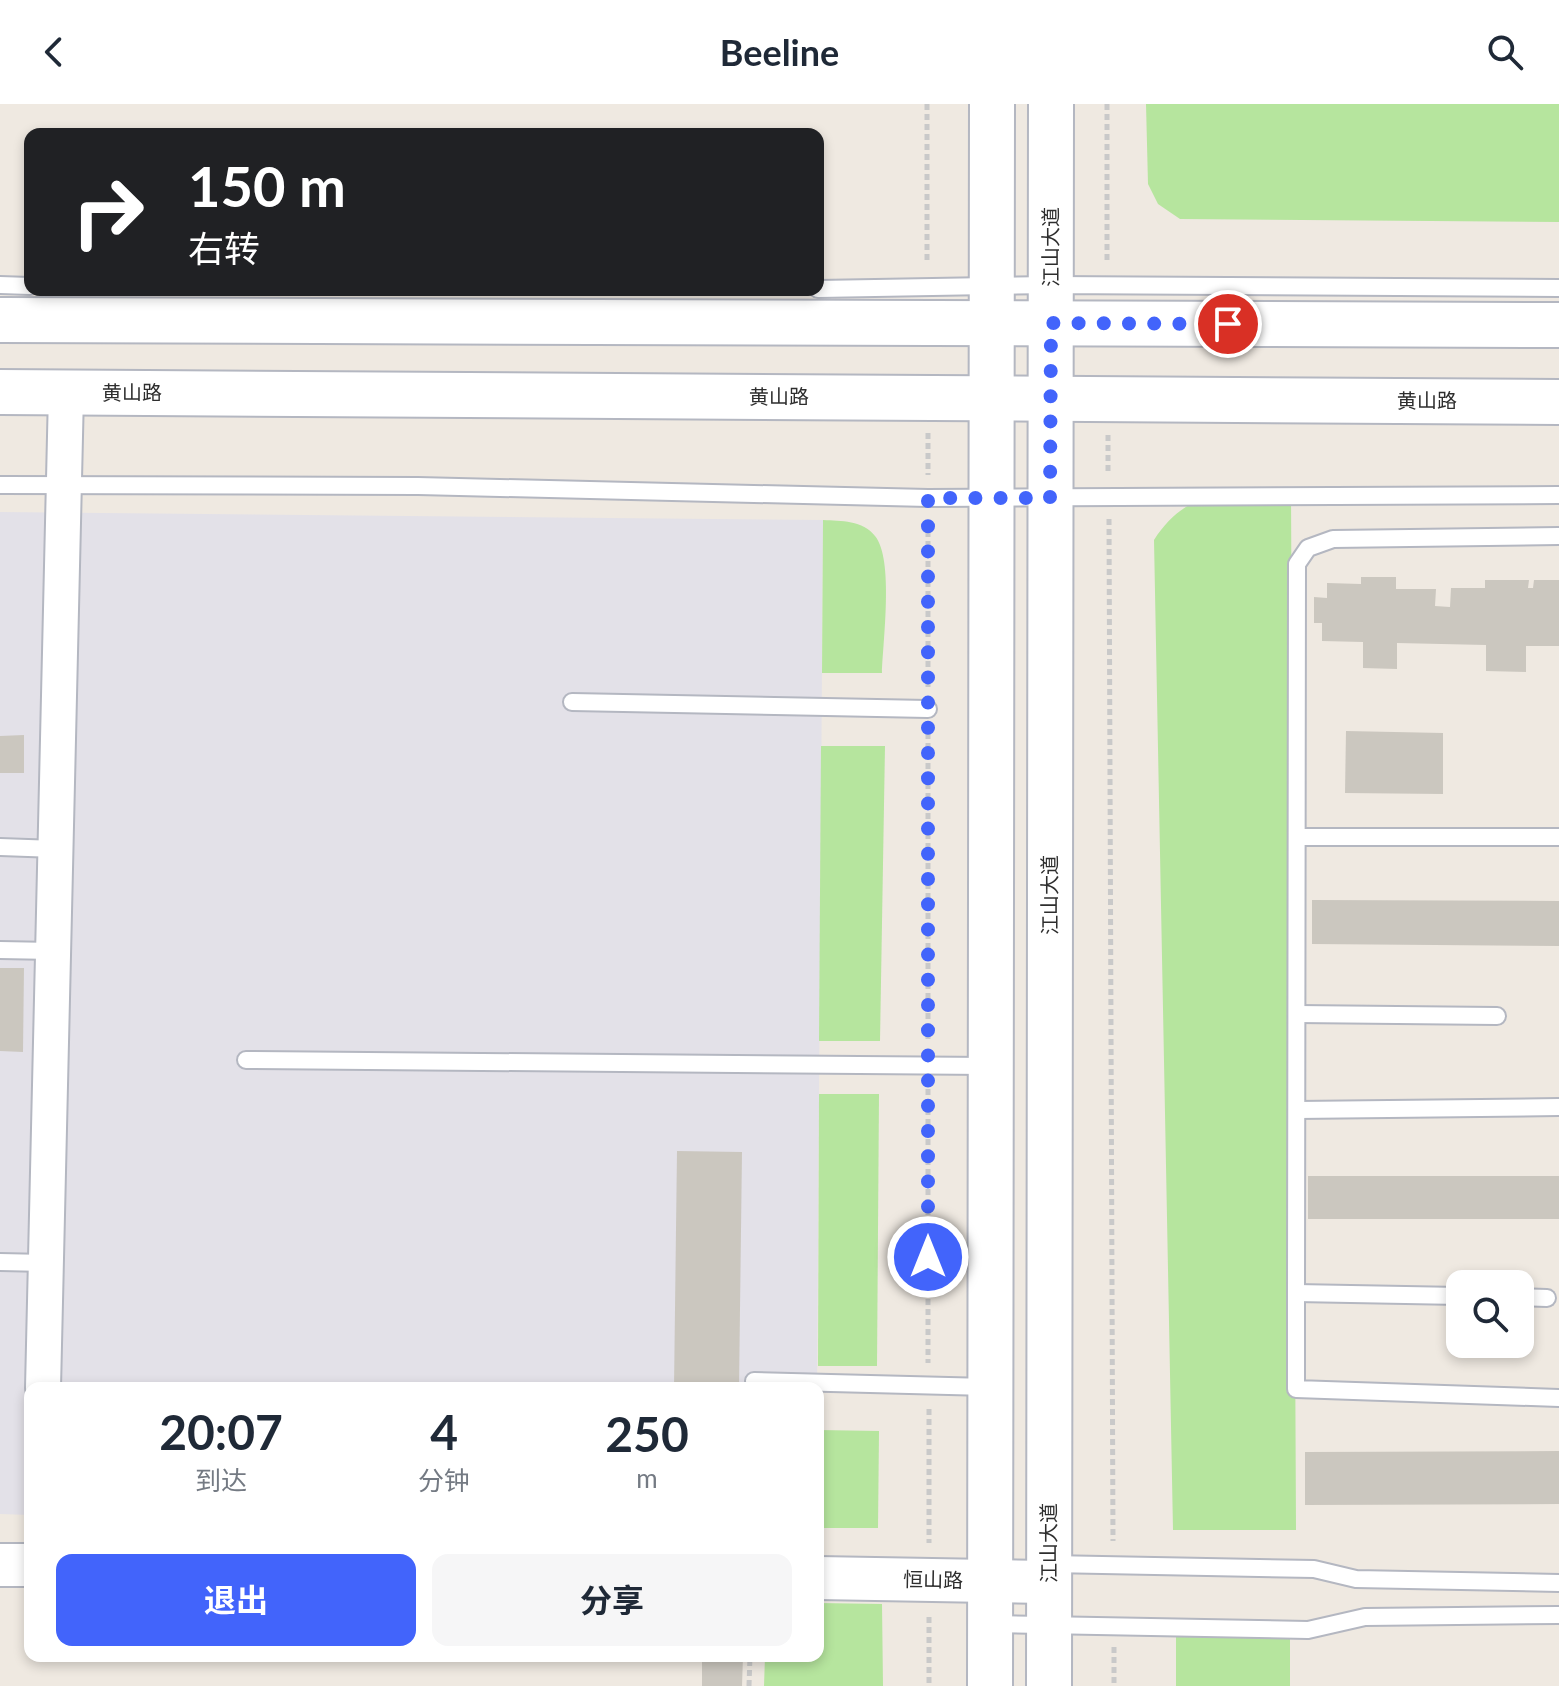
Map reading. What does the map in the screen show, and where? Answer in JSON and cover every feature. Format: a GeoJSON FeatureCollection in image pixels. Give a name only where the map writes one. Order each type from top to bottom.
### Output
{"type":"FeatureCollection","features":[{"type":"Feature","properties":{"kind":"main road"},"geometry":{"type":"LineString","coordinates":[[990,1686],[994,1566],[990,1387],[992,104]]}},
{"type":"Feature","properties":{"kind":"main road","name":"江山大道"},"geometry":{"type":"LineString","coordinates":[[1049,1686],[1045,1567],[1051,104]]}},
{"type":"Feature","properties":{"kind":"main road"},"geometry":{"type":"LineString","coordinates":[[0,320],[1051,304],[1559,325]]}},
{"type":"Feature","properties":{"kind":"main road","name":"黄山路"},"geometry":{"type":"LineString","coordinates":[[0,392],[1559,402]]}},
{"type":"Feature","properties":{"kind":"street"},"geometry":{"type":"LineString","coordinates":[[43,1382],[66,393]]}},
{"type":"Feature","properties":{"kind":"street"},"geometry":{"type":"LineString","coordinates":[[0,1542],[24,1542]]}},
{"type":"Feature","properties":{"kind":"street","name":"恒山路"},"geometry":{"type":"LineString","coordinates":[[824,1556],[929,1568]]}},
{"type":"Feature","properties":{"kind":"street"},"geometry":{"type":"LineString","coordinates":[[0,1565],[24,1565]]}},
{"type":"Feature","properties":{"kind":"street","name":"恒山路"},"geometry":{"type":"LineString","coordinates":[[824,1577],[929,1568],[1045,1567]]}},
{"type":"Feature","properties":{"kind":"lane"},"geometry":{"type":"LineString","coordinates":[[0,285],[24,286]]}},
{"type":"Feature","properties":{"kind":"lane"},"geometry":{"type":"LineString","coordinates":[[1051,304],[1108,286],[1559,288]]}},
{"type":"Feature","properties":{"kind":"lane"},"geometry":{"type":"LineString","coordinates":[[824,289],[927,289],[992,305]]}},
{"type":"Feature","properties":{"kind":"lane"},"geometry":{"type":"LineString","coordinates":[[0,485],[418,486],[928,498],[1559,495]]}},
{"type":"Feature","properties":{"kind":"lane"},"geometry":{"type":"LineString","coordinates":[[1559,536],[1333,539],[1308,548],[1297,564],[1296,1293],[1296,1389],[1559,1398]]}},
{"type":"Feature","properties":{"kind":"lane"},"geometry":{"type":"LineString","coordinates":[[572,702],[928,709]]}},
{"type":"Feature","properties":{"kind":"lane"},"geometry":{"type":"LineString","coordinates":[[1298,837],[1559,837]]}},
{"type":"Feature","properties":{"kind":"lane"},"geometry":{"type":"LineString","coordinates":[[0,847],[56,849]]}},
{"type":"Feature","properties":{"kind":"lane"},"geometry":{"type":"LineString","coordinates":[[0,950],[53,951]]}},
{"type":"Feature","properties":{"kind":"lane"},"geometry":{"type":"LineString","coordinates":[[1297,1014],[1497,1016]]}},
{"type":"Feature","properties":{"kind":"lane"},"geometry":{"type":"LineString","coordinates":[[246,1060],[991,1066]]}},
{"type":"Feature","properties":{"kind":"lane"},"geometry":{"type":"LineString","coordinates":[[1297,1110],[1559,1107]]}},
{"type":"Feature","properties":{"kind":"lane"},"geometry":{"type":"LineString","coordinates":[[0,1262],[46,1263]]}},
{"type":"Feature","properties":{"kind":"lane"},"geometry":{"type":"LineString","coordinates":[[1296,1293],[1446,1296]]}},
{"type":"Feature","properties":{"kind":"lane"},"geometry":{"type":"LineString","coordinates":[[1534,1298],[1547,1298]]}},
{"type":"Feature","properties":{"kind":"lane"},"geometry":{"type":"LineString","coordinates":[[754,1381],[812,1382]]}},
{"type":"Feature","properties":{"kind":"lane"},"geometry":{"type":"LineString","coordinates":[[824,1382],[990,1387]]}},
{"type":"Feature","properties":{"kind":"lane"},"geometry":{"type":"LineString","coordinates":[[1045,1567],[1113,1565],[1314,1569],[1356,1579],[1559,1583]]}},
{"type":"Feature","properties":{"kind":"lane"},"geometry":{"type":"LineString","coordinates":[[990,1624],[1308,1630],[1365,1617],[1559,1615]]}},
{"type":"Feature","properties":{"kind":"path"},"geometry":{"type":"LineString","coordinates":[[927,104],[927,289]]}},
{"type":"Feature","properties":{"kind":"path"},"geometry":{"type":"LineString","coordinates":[[1107,104],[1108,286]]}},
{"type":"Feature","properties":{"kind":"path"},"geometry":{"type":"LineString","coordinates":[[928,398],[929,1686]]}},
{"type":"Feature","properties":{"kind":"path"},"geometry":{"type":"LineString","coordinates":[[1108,399],[1113,1565]]}},
{"type":"Feature","properties":{"kind":"path"},"geometry":{"type":"LineString","coordinates":[[1113,1626],[1114,1686]]}},
{"type":"Feature","properties":{"kind":"path"},"geometry":{"type":"LineString","coordinates":[[749,1686],[750,1662]]}},
{"type":"Feature","properties":{"kind":"shaded area"},"geometry":{"type":"Polygon","coordinates":[[[0,512],[823,520],[817,1382],[24,1382],[24,1515],[0,1514],[0,512]]]}},
{"type":"Feature","properties":{"kind":"green space"},"geometry":{"type":"Polygon","coordinates":[[[1146,104],[1559,104],[1559,222],[1180,219],[1158,204],[1148,184],[1146,104]]]}},
{"type":"Feature","properties":{"kind":"green space"},"geometry":{"type":"Polygon","coordinates":[[[1291,492],[1296,1530],[1173,1530],[1154,540],[1168,522],[1197,501],[1231,494],[1291,492]]]}},
{"type":"Feature","properties":{"kind":"green space"},"geometry":{"type":"Polygon","coordinates":[[[823,520],[851,522],[864,527],[875,536],[881,547],[886,581],[882,673],[822,673],[823,520]]]}},
{"type":"Feature","properties":{"kind":"green space"},"geometry":{"type":"Polygon","coordinates":[[[821,746],[885,746],[880,1041],[819,1041],[821,746]]]}},
{"type":"Feature","properties":{"kind":"green space"},"geometry":{"type":"Polygon","coordinates":[[[819,1094],[879,1094],[877,1366],[818,1366],[819,1094]]]}},
{"type":"Feature","properties":{"kind":"green space"},"geometry":{"type":"Polygon","coordinates":[[[824,1430],[879,1431],[878,1528],[824,1528],[824,1430]]]}},
{"type":"Feature","properties":{"kind":"green space"},"geometry":{"type":"Polygon","coordinates":[[[824,1603],[882,1604],[883,1686],[764,1686],[765,1662],[824,1662],[824,1603]]]}},
{"type":"Feature","properties":{"kind":"green space"},"geometry":{"type":"Polygon","coordinates":[[[1176,1637],[1290,1637],[1290,1686],[1176,1686],[1176,1637]]]}},
{"type":"Feature","properties":{"kind":"building"},"geometry":{"type":"Polygon","coordinates":[[[1361,577],[1396,577],[1396,589],[1436,589],[1435,606],[1450,607],[1451,588],[1485,588],[1485,580],[1529,580],[1528,588],[1533,588],[1534,580],[1559,580],[1559,646],[1526,646],[1526,672],[1486,671],[1486,645],[1397,643],[1397,669],[1363,668],[1363,642],[1322,641],[1322,623],[1314,623],[1314,597],[1327,598],[1327,583],[1361,584],[1361,577]]]}},
{"type":"Feature","properties":{"kind":"building"},"geometry":{"type":"Polygon","coordinates":[[[1346,731],[1443,733],[1443,794],[1345,793],[1346,731]]]}},
{"type":"Feature","properties":{"kind":"building"},"geometry":{"type":"Polygon","coordinates":[[[24,735],[24,773],[0,773],[0,736],[24,735]]]}},
{"type":"Feature","properties":{"kind":"building"},"geometry":{"type":"Polygon","coordinates":[[[1312,900],[1559,901],[1559,946],[1312,944],[1312,900]]]}},
{"type":"Feature","properties":{"kind":"building"},"geometry":{"type":"Polygon","coordinates":[[[0,968],[24,968],[23,1052],[0,1051],[0,968]]]}},
{"type":"Feature","properties":{"kind":"building"},"geometry":{"type":"Polygon","coordinates":[[[677,1151],[742,1152],[739,1382],[674,1382],[677,1151]]]}},
{"type":"Feature","properties":{"kind":"building"},"geometry":{"type":"Polygon","coordinates":[[[1308,1176],[1559,1176],[1559,1219],[1308,1219],[1308,1176]]]}},
{"type":"Feature","properties":{"kind":"building"},"geometry":{"type":"Polygon","coordinates":[[[1559,1451],[1559,1504],[1305,1505],[1305,1452],[1559,1451]]]}},
{"type":"Feature","properties":{"kind":"building"},"geometry":{"type":"Polygon","coordinates":[[[702,1662],[743,1662],[742,1686],[702,1686],[702,1662]]]}},
{"type":"Feature","properties":{"kind":"route"},"geometry":{"type":"LineString","coordinates":[[928,1257],[928,498],[1050,498],[1051,323],[1228,324]]}}]}
